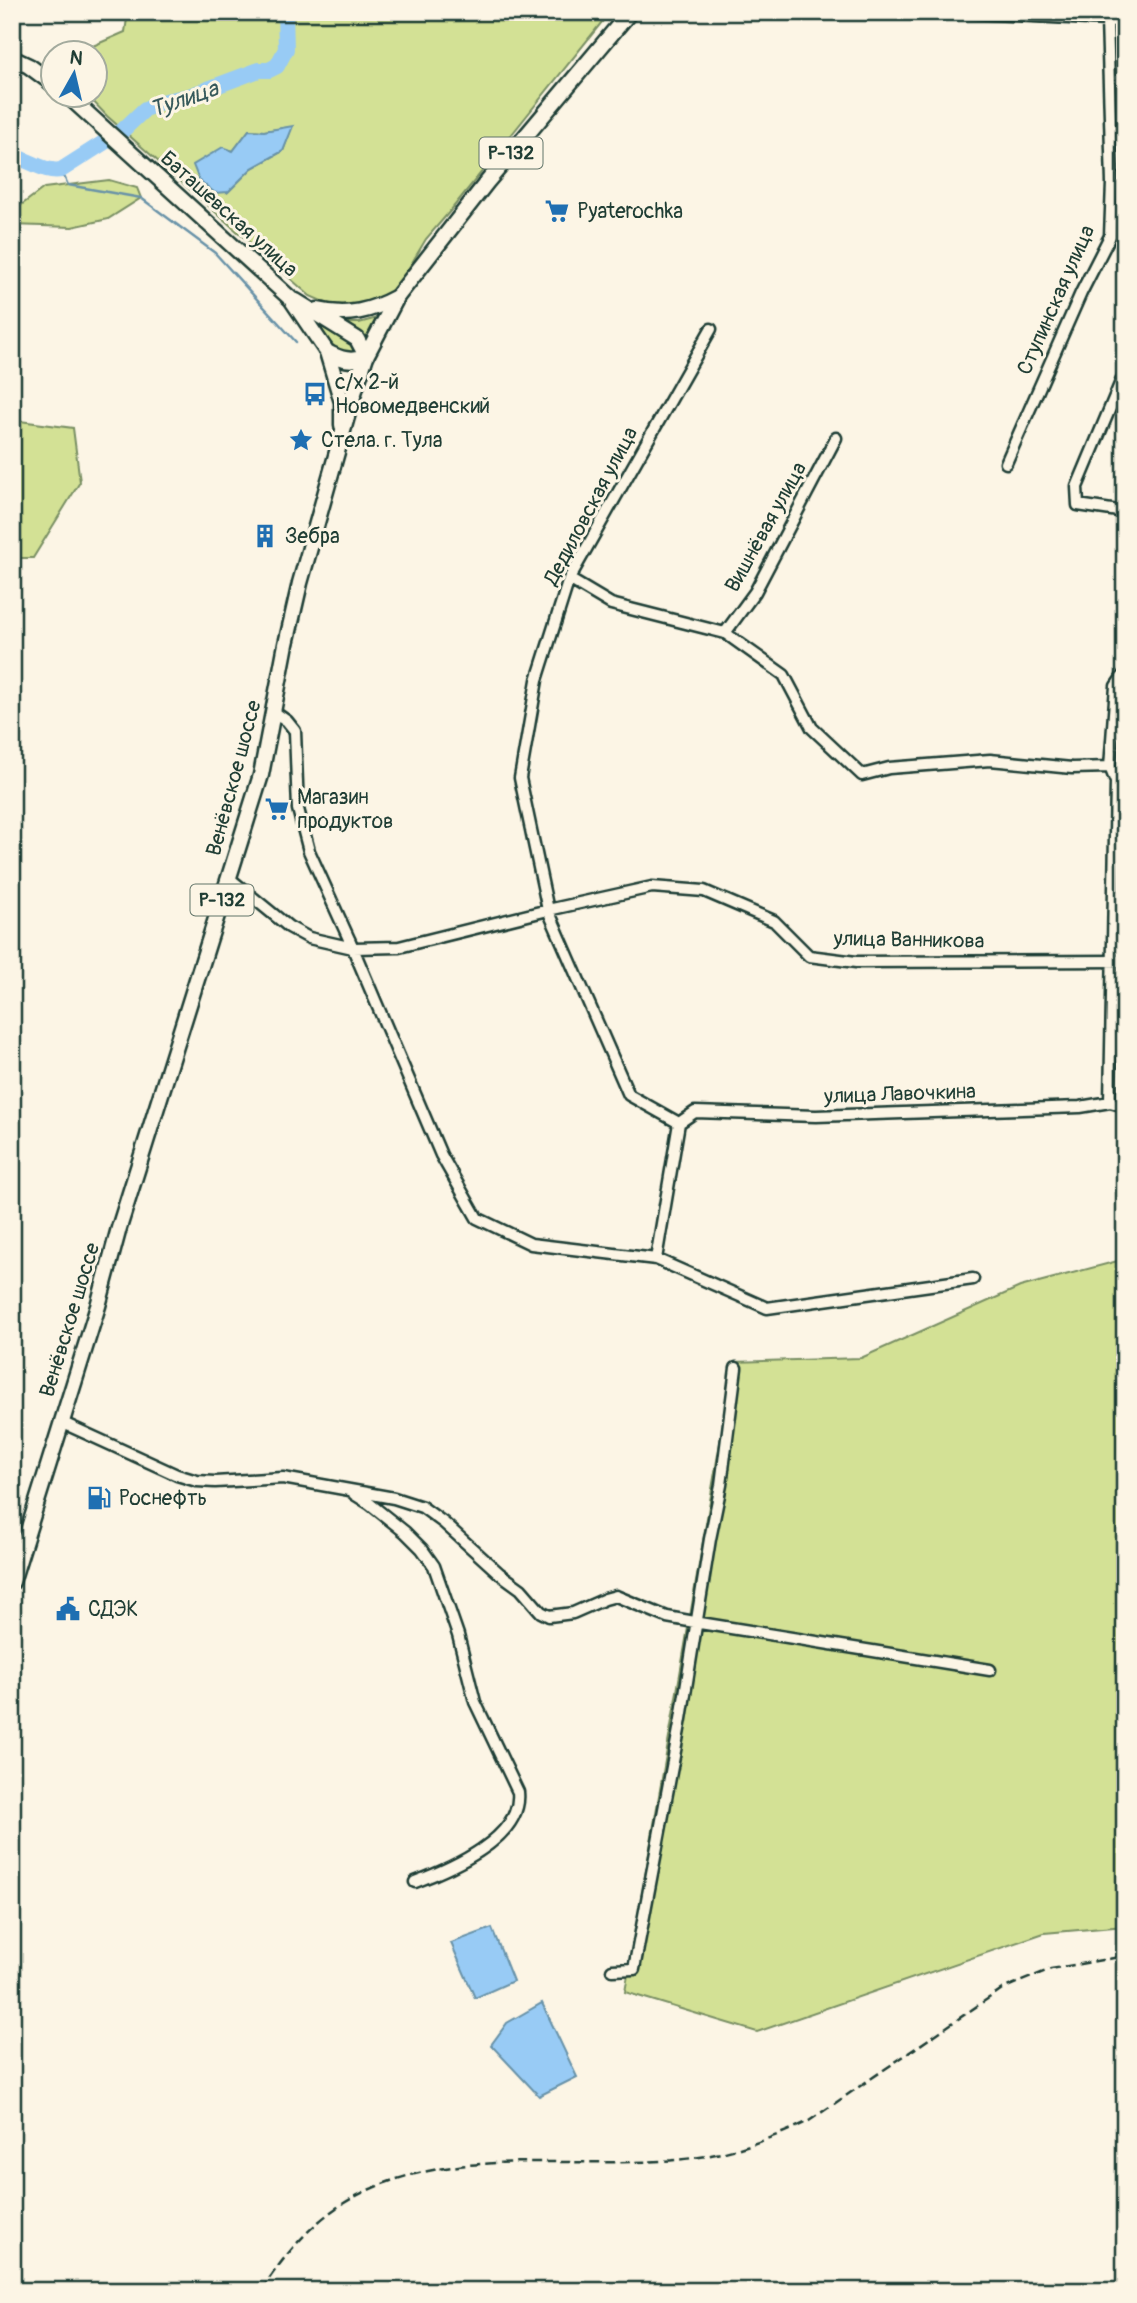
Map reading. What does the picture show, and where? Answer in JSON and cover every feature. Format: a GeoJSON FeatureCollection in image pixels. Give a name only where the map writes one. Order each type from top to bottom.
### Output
{"type":"FeatureCollection","features":[{"type":"Feature","properties":{"kind":"main road","name":"Венёвское шоссе"},"geometry":{"type":"LineString","coordinates":[[12,1582],[261,775],[300,583],[366,356],[397,297],[486,182],[630,12]]}},
{"type":"Feature","properties":{"kind":"main road"},"geometry":{"type":"LineString","coordinates":[[12,58],[38,74]]}},
{"type":"Feature","properties":{"kind":"main road","name":"Баташевская улица"},"geometry":{"type":"LineString","coordinates":[[83,108],[291,299]]}},
{"type":"Feature","properties":{"kind":"main road"},"geometry":{"type":"LineString","coordinates":[[310,308],[349,314],[372,309],[397,297]]}},
{"type":"Feature","properties":{"kind":"main road"},"geometry":{"type":"LineString","coordinates":[[291,299],[310,308],[357,339],[366,356],[354,361],[338,358],[327,352]]}},
{"type":"Feature","properties":{"kind":"main road"},"geometry":{"type":"LineString","coordinates":[[291,299],[327,352],[342,402],[340,444]]}},
{"type":"Feature","properties":{"kind":"street"},"geometry":{"type":"LineString","coordinates":[[956,12],[1125,21]]}},
{"type":"Feature","properties":{"kind":"street","name":"Ступинская улица"},"geometry":{"type":"LineString","coordinates":[[1006,463],[1081,293],[1110,236],[1112,183],[1107,20]]}},
{"type":"Feature","properties":{"kind":"street","name":"Дедиловская улица"},"geometry":{"type":"LineString","coordinates":[[679,1123],[629,1095],[548,910],[520,778],[537,680],[569,579],[711,329]]}},
{"type":"Feature","properties":{"kind":"street"},"geometry":{"type":"LineString","coordinates":[[1123,377],[1077,487],[1078,505],[1125,512]]}},
{"type":"Feature","properties":{"kind":"street","name":"Вишнёвая улица"},"geometry":{"type":"LineString","coordinates":[[725,633],[755,592],[836,438]]}},
{"type":"Feature","properties":{"kind":"street"},"geometry":{"type":"LineString","coordinates":[[569,579],[611,604],[725,633],[783,675],[812,728],[862,775],[889,768],[990,760],[1072,768],[1110,767]]}},
{"type":"Feature","properties":{"kind":"street"},"geometry":{"type":"LineString","coordinates":[[1110,1102],[1112,961],[1120,782],[1110,767],[1116,685],[1125,673]]}},
{"type":"Feature","properties":{"kind":"street"},"geometry":{"type":"LineString","coordinates":[[274,712],[295,731],[298,809],[309,851],[441,1155],[477,1218],[531,1244],[656,1259],[767,1308],[973,1279]]}},
{"type":"Feature","properties":{"kind":"street","name":"улица Ванникова"},"geometry":{"type":"LineString","coordinates":[[229,878],[289,927],[309,939],[353,948],[398,947],[652,887],[704,891],[774,921],[809,956],[856,962],[1125,961]]}},
{"type":"Feature","properties":{"kind":"street","name":"улица Лавочкина"},"geometry":{"type":"LineString","coordinates":[[679,1123],[695,1112],[816,1116],[1080,1107],[1110,1102],[1125,1106]]}},
{"type":"Feature","properties":{"kind":"street"},"geometry":{"type":"LineString","coordinates":[[656,1259],[679,1123]]}},
{"type":"Feature","properties":{"kind":"street"},"geometry":{"type":"LineString","coordinates":[[612,1970],[634,1969],[722,1485],[736,1368]]}},
{"type":"Feature","properties":{"kind":"street"},"geometry":{"type":"LineString","coordinates":[[61,1422],[177,1475],[197,1481],[283,1478],[394,1498],[422,1507],[444,1523],[499,1573],[522,1589],[541,1612],[549,1616],[573,1613],[616,1596],[667,1617],[990,1670]]}},
{"type":"Feature","properties":{"kind":"street"},"geometry":{"type":"LineString","coordinates":[[351,1492],[404,1532],[422,1549],[434,1566],[458,1635],[475,1702],[518,1793],[518,1808],[512,1821],[486,1845],[460,1864],[415,1882]]}},
{"type":"Feature","properties":{"kind":"green space"},"geometry":{"type":"Polygon","coordinates":[[[128,12],[610,12],[426,239],[397,288],[382,297],[354,307],[333,306],[310,296],[99,108],[108,108],[108,39],[125,32],[128,12]],[[292,127],[249,130],[233,151],[223,148],[228,192],[252,168],[283,151],[292,127]]]}},
{"type":"Feature","properties":{"kind":"green space"},"geometry":{"type":"Polygon","coordinates":[[[109,180],[137,188],[141,198],[108,219],[72,227],[12,225],[12,212],[44,188],[109,180]]]}},
{"type":"Feature","properties":{"kind":"green space"},"geometry":{"type":"Polygon","coordinates":[[[377,318],[366,340],[346,323],[359,323],[377,318]]]}},
{"type":"Feature","properties":{"kind":"green space"},"geometry":{"type":"Polygon","coordinates":[[[317,322],[341,335],[359,354],[339,350],[329,341],[317,322]]]}},
{"type":"Feature","properties":{"kind":"green space"},"geometry":{"type":"Polygon","coordinates":[[[12,420],[73,428],[80,482],[33,558],[12,558],[12,420]]]}},
{"type":"Feature","properties":{"kind":"green space"},"geometry":{"type":"Polygon","coordinates":[[[1125,1259],[1125,1926],[1044,1933],[757,2032],[625,1992],[734,1362],[861,1358],[1020,1287],[1125,1259]]]}},
{"type":"Feature","properties":{"kind":"water"},"geometry":{"type":"Polygon","coordinates":[[[293,126],[283,151],[252,168],[228,192],[215,193],[199,180],[193,165],[223,147],[233,151],[249,130],[264,131],[293,126]]]}},
{"type":"Feature","properties":{"kind":"water"},"geometry":{"type":"Polygon","coordinates":[[[492,1928],[513,1981],[475,1998],[451,1943],[492,1928]]]}},
{"type":"Feature","properties":{"kind":"water"},"geometry":{"type":"Polygon","coordinates":[[[542,2003],[577,2077],[539,2096],[491,2045],[507,2023],[542,2003]]]}},
{"type":"Feature","properties":{"kind":"waterway","name":"Тулица"},"geometry":{"type":"LineString","coordinates":[[12,157],[48,169],[61,170],[122,131],[145,109],[277,66],[286,49],[285,12]]}},
{"type":"Feature","properties":{"kind":"waterway"},"geometry":{"type":"LineString","coordinates":[[61,170],[68,185],[141,198],[215,253],[296,342]]}},
{"type":"Feature","properties":{"kind":"railway"},"geometry":{"type":"LineString","coordinates":[[261,2291],[285,2257],[314,2226],[335,2209],[375,2187],[418,2173],[463,2166],[509,2162],[649,2162],[708,2156],[738,2149],[809,2121],[1002,1989],[1051,1969],[1125,1956]]}},
{"type":"Feature","properties":{"kind":"place","name":"Pyaterochka"},"geometry":{"type":"Point","coordinates":[557,211]}},
{"type":"Feature","properties":{"kind":"place","name":"с/х 2-й Новомедвенский"},"geometry":{"type":"Point","coordinates":[315,394]}},
{"type":"Feature","properties":{"kind":"place","name":"Стела. г. Тула"},"geometry":{"type":"Point","coordinates":[301,440]}},
{"type":"Feature","properties":{"kind":"place","name":"Зебра"},"geometry":{"type":"Point","coordinates":[265,536]}},
{"type":"Feature","properties":{"kind":"place","name":"Магазин продуктов"},"geometry":{"type":"Point","coordinates":[277,809]}},
{"type":"Feature","properties":{"kind":"place","name":"Роснефть"},"geometry":{"type":"Point","coordinates":[99,1498]}},
{"type":"Feature","properties":{"kind":"place","name":"СДЭК"},"geometry":{"type":"Point","coordinates":[68,1609]}}]}
